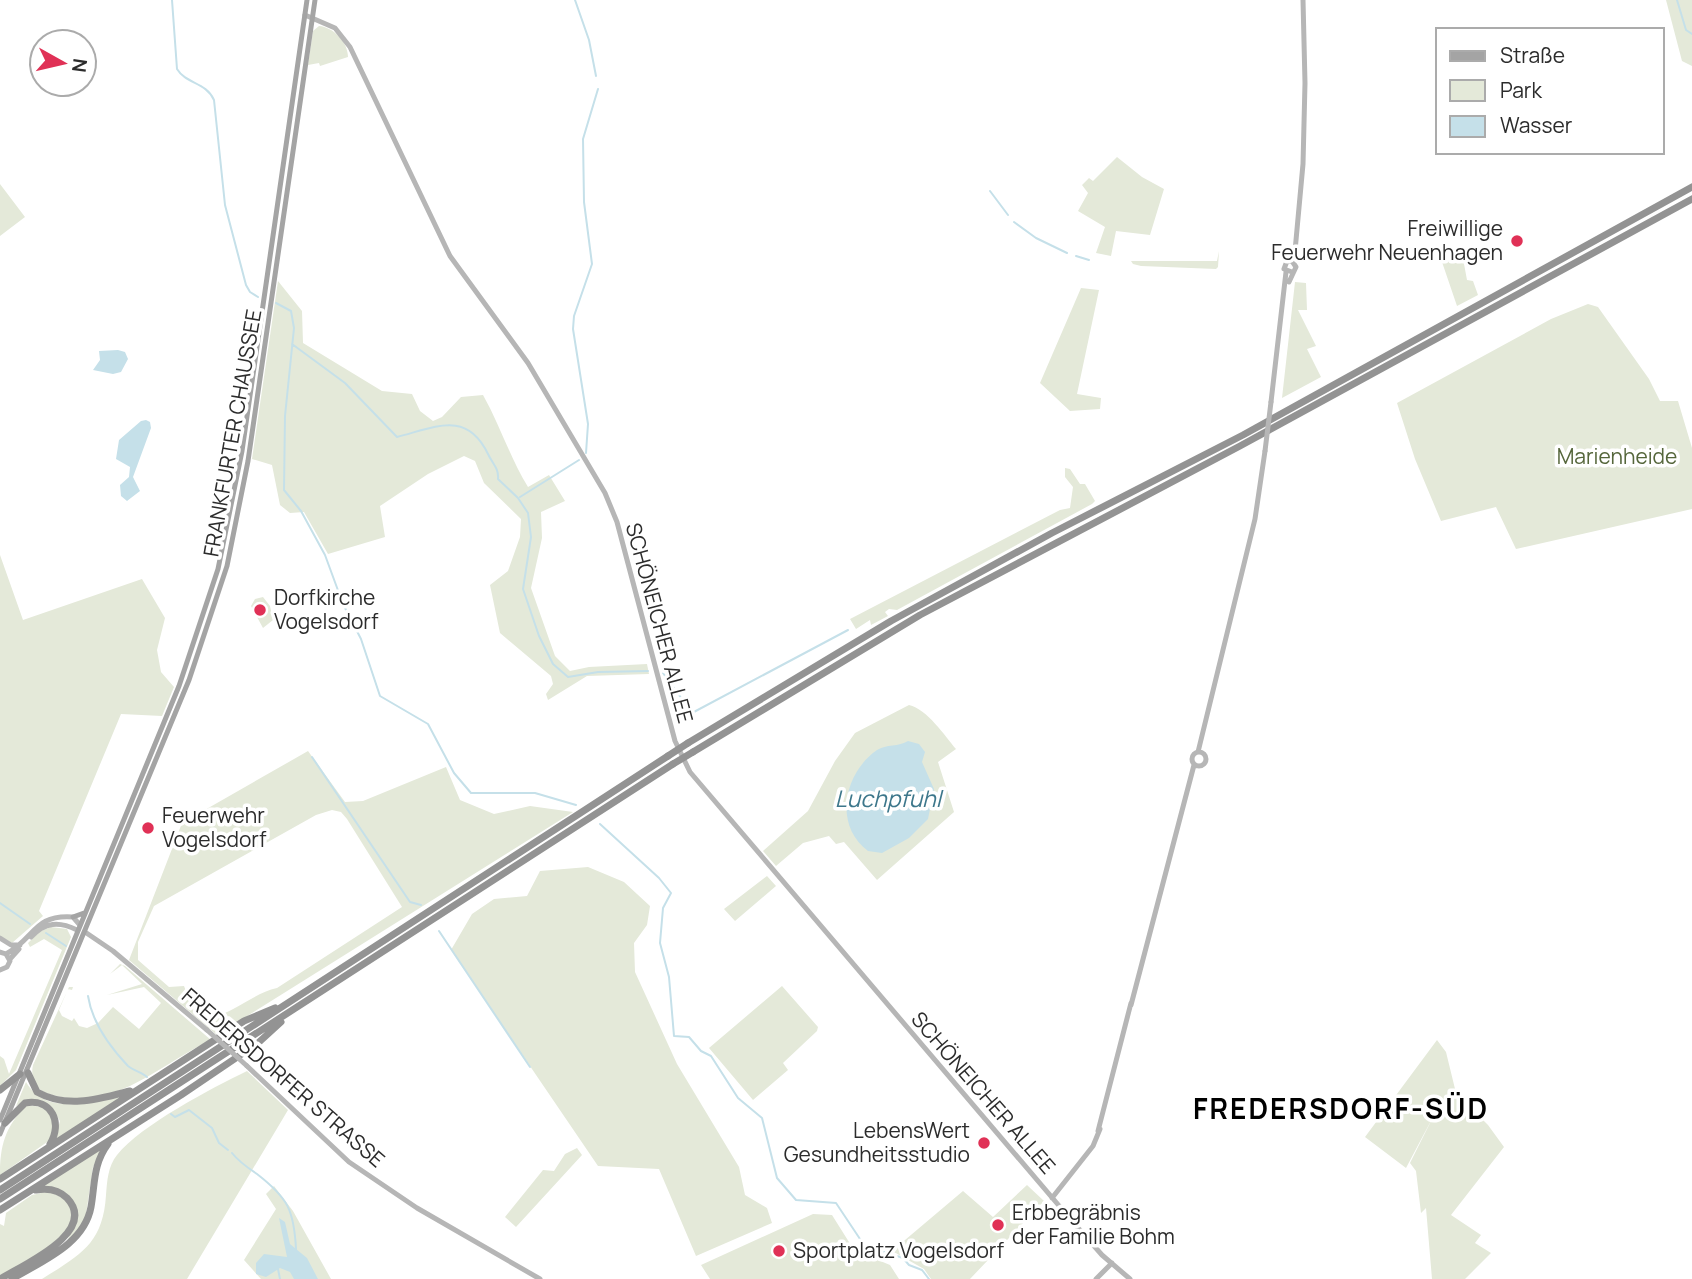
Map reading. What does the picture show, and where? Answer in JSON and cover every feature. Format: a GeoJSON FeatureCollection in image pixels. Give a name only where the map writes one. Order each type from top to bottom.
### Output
{"type":"FeatureCollection","features":[{"type":"Feature","properties":{"kind":"highway"},"geometry":{"type":"LineString","coordinates":[[0,1199],[668,756],[891,621],[1052,533],[1243,435],[1692,187]]}},
{"type":"Feature","properties":{"kind":"highway"},"geometry":{"type":"LineString","coordinates":[[0,1190],[673,764],[920,615],[1240,446],[1692,199]]}},
{"type":"Feature","properties":{"kind":"highway"},"geometry":{"type":"LineString","coordinates":[[0,1179],[244,1021],[298,1003]]}},
{"type":"Feature","properties":{"kind":"highway"},"geometry":{"type":"LineString","coordinates":[[0,1210],[258,1043],[298,1003]]}},
{"type":"Feature","properties":{"kind":"highway"},"geometry":{"type":"LineString","coordinates":[[0,1090],[24,1074],[37,1092],[64,1102],[77,1102],[138,1089]]}},
{"type":"Feature","properties":{"kind":"highway"},"geometry":{"type":"LineString","coordinates":[[2,1121],[25,1103],[37,1102],[49,1108],[57,1127],[47,1149]]}},
{"type":"Feature","properties":{"kind":"highway"},"geometry":{"type":"LineString","coordinates":[[12,1279],[65,1247],[81,1231],[90,1210],[95,1169],[113,1138]]}},
{"type":"Feature","properties":{"kind":"highway"},"geometry":{"type":"LineString","coordinates":[[0,1279],[65,1238],[73,1225],[74,1211],[64,1195],[49,1189],[29,1192]]}},
{"type":"Feature","properties":{"kind":"main road","name":"FRANKFURTER CHAUSSEE"},"geometry":{"type":"LineString","coordinates":[[24,1074],[78,927],[179,686],[226,540],[243,444],[307,0]]}},
{"type":"Feature","properties":{"kind":"main road","name":"FRANKFURTER CHAUSSEE"},"geometry":{"type":"LineString","coordinates":[[0,1134],[2,1121],[85,932],[189,680],[227,566],[248,461],[315,0]]}},
{"type":"Feature","properties":{"kind":"main road"},"geometry":{"type":"LineString","coordinates":[[73,917],[84,913]]}},
{"type":"Feature","properties":{"kind":"main road"},"geometry":{"type":"LineString","coordinates":[[78,927],[85,932]]}},
{"type":"Feature","properties":{"kind":"street"},"geometry":{"type":"LineString","coordinates":[[1289,272],[1295,269],[1291,261],[1303,164],[1303,0]]}},
{"type":"Feature","properties":{"kind":"street","name":"SCHÖNEICHER ALLEE"},"geometry":{"type":"LineString","coordinates":[[305,15],[313,16],[335,28],[350,47],[450,257],[521,351],[609,500],[675,741],[690,772],[1052,1198],[1130,1279]]}},
{"type":"Feature","properties":{"kind":"street"},"geometry":{"type":"LineString","coordinates":[[1197,766],[1192,757],[1198,752],[1255,519],[1289,272],[1284,266],[1291,261]]}},
{"type":"Feature","properties":{"kind":"street"},"geometry":{"type":"LineString","coordinates":[[1052,1198],[1093,1146],[1098,1131],[1189,783],[1197,766],[1206,759],[1198,752]]}},
{"type":"Feature","properties":{"kind":"street"},"geometry":{"type":"LineString","coordinates":[[4,953],[20,945],[44,920],[73,917],[78,927]]}},
{"type":"Feature","properties":{"kind":"street"},"geometry":{"type":"LineString","coordinates":[[4,953],[45,926],[62,924],[78,927]]}},
{"type":"Feature","properties":{"kind":"street","name":"FREDERSDORFER STRASSE"},"geometry":{"type":"LineString","coordinates":[[85,932],[113,951],[207,1030],[359,1170],[417,1208],[540,1279]]}},
{"type":"Feature","properties":{"kind":"street"},"geometry":{"type":"LineString","coordinates":[[0,938],[11,945],[20,945]]}},
{"type":"Feature","properties":{"kind":"street"},"geometry":{"type":"LineString","coordinates":[[0,970],[7,967],[4,953]]}},
{"type":"Feature","properties":{"kind":"street"},"geometry":{"type":"LineString","coordinates":[[1096,1279],[1112,1263]]}},
{"type":"Feature","properties":{"kind":"green space"},"geometry":{"type":"Polygon","coordinates":[[[1666,0],[1692,0],[1692,66],[1682,61],[1666,0]]]}},
{"type":"Feature","properties":{"kind":"green space"},"geometry":{"type":"Polygon","coordinates":[[[319,26],[339,36],[348,57],[320,66],[319,63],[308,65],[313,31],[319,26]]]}},
{"type":"Feature","properties":{"kind":"green space"},"geometry":{"type":"Polygon","coordinates":[[[1117,157],[1142,177],[1164,189],[1150,235],[1116,231],[1111,256],[1096,253],[1105,227],[1078,211],[1088,193],[1082,185],[1089,178],[1093,181],[1117,157]]]}},
{"type":"Feature","properties":{"kind":"green space"},"geometry":{"type":"Polygon","coordinates":[[[0,184],[25,217],[0,236],[0,184]]]}},
{"type":"Feature","properties":{"kind":"green space"},"geometry":{"type":"Polygon","coordinates":[[[1219,251],[1216,269],[1141,266],[1131,261],[1217,261],[1219,251]]]}},
{"type":"Feature","properties":{"kind":"green space"},"geometry":{"type":"Polygon","coordinates":[[[1462,253],[1467,280],[1473,281],[1478,295],[1457,306],[1442,262],[1462,253]]]}},
{"type":"Feature","properties":{"kind":"green space"},"geometry":{"type":"Polygon","coordinates":[[[278,281],[302,311],[303,343],[382,391],[412,394],[420,411],[433,421],[442,417],[461,397],[483,395],[528,487],[549,475],[565,501],[541,512],[542,538],[531,588],[555,656],[570,671],[589,667],[647,664],[649,674],[587,676],[548,700],[546,694],[553,684],[551,676],[500,633],[490,585],[508,571],[520,537],[521,519],[484,483],[475,461],[464,456],[428,474],[380,506],[385,537],[328,554],[304,512],[290,513],[280,505],[272,465],[252,459],[278,281]]]}},
{"type":"Feature","properties":{"kind":"green space"},"geometry":{"type":"Polygon","coordinates":[[[1295,282],[1306,283],[1307,310],[1298,310],[1316,346],[1307,349],[1321,377],[1282,398],[1295,282]]]}},
{"type":"Feature","properties":{"kind":"green space"},"geometry":{"type":"Polygon","coordinates":[[[1081,288],[1099,290],[1077,394],[1101,398],[1100,409],[1070,411],[1040,383],[1081,288]]]}},
{"type":"Feature","properties":{"kind":"green space","name":"Marienheide"},"geometry":{"type":"Polygon","coordinates":[[[1588,304],[1598,307],[1649,379],[1660,401],[1678,401],[1692,448],[1692,509],[1516,549],[1496,507],[1441,521],[1415,459],[1397,403],[1551,319],[1588,304]]]}},
{"type":"Feature","properties":{"kind":"green space"},"geometry":{"type":"Polygon","coordinates":[[[1065,468],[1070,469],[1080,484],[1085,484],[1095,501],[1092,504],[897,610],[889,609],[885,612],[888,616],[871,625],[870,620],[856,629],[850,619],[1060,510],[1070,508],[1073,487],[1065,477],[1065,468]]]}},
{"type":"Feature","properties":{"kind":"green space"},"geometry":{"type":"Polygon","coordinates":[[[0,555],[23,620],[142,579],[165,618],[157,650],[161,672],[174,687],[162,716],[121,714],[39,911],[43,916],[12,943],[0,936],[0,555]]]}},
{"type":"Feature","properties":{"kind":"green space"},"geometry":{"type":"Polygon","coordinates":[[[263,597],[270,606],[273,620],[263,628],[251,606],[255,599],[263,597]]]}},
{"type":"Feature","properties":{"kind":"green space"},"geometry":{"type":"Polygon","coordinates":[[[909,705],[929,717],[956,749],[938,762],[954,812],[877,880],[844,842],[836,844],[829,836],[803,843],[776,866],[763,851],[808,811],[835,761],[855,733],[909,705]]]}},
{"type":"Feature","properties":{"kind":"green space"},"geometry":{"type":"Polygon","coordinates":[[[308,751],[345,802],[363,801],[446,767],[460,800],[494,814],[530,806],[573,812],[217,1035],[129,960],[182,823],[308,751]],[[332,810],[316,815],[154,906],[138,942],[138,960],[169,987],[184,986],[193,1004],[203,1013],[214,1016],[277,988],[402,907],[341,812],[332,810]]]}},
{"type":"Feature","properties":{"kind":"green space"},"geometry":{"type":"Polygon","coordinates":[[[588,867],[624,882],[650,906],[647,925],[634,943],[635,972],[677,1064],[739,1167],[745,1195],[767,1208],[772,1223],[696,1256],[659,1169],[598,1166],[451,950],[472,914],[494,899],[527,896],[540,871],[588,867]]]}},
{"type":"Feature","properties":{"kind":"green space"},"geometry":{"type":"Polygon","coordinates":[[[767,876],[776,886],[735,921],[724,909],[767,876]]]}},
{"type":"Feature","properties":{"kind":"green space"},"geometry":{"type":"Polygon","coordinates":[[[51,927],[67,929],[71,937],[16,1070],[0,1086],[0,1056],[4,1059],[9,1074],[62,950],[44,939],[30,947],[28,943],[39,932],[51,927]]]}},
{"type":"Feature","properties":{"kind":"green space"},"geometry":{"type":"Polygon","coordinates":[[[120,964],[125,966],[211,1040],[134,1084],[114,1092],[94,1098],[49,1094],[35,1083],[33,1065],[67,991],[59,1010],[62,1016],[72,1021],[74,1018],[79,1026],[87,1028],[98,1023],[113,1007],[139,1029],[161,1003],[144,987],[107,995],[142,984],[122,965],[110,974],[120,964]]]}},
{"type":"Feature","properties":{"kind":"green space"},"geometry":{"type":"Polygon","coordinates":[[[782,986],[818,1027],[817,1031],[783,1063],[788,1070],[753,1100],[709,1048],[782,986]]]}},
{"type":"Feature","properties":{"kind":"green space"},"geometry":{"type":"Polygon","coordinates":[[[1437,1040],[1446,1052],[1456,1093],[1488,1125],[1504,1147],[1451,1215],[1481,1235],[1475,1243],[1491,1253],[1465,1279],[1432,1279],[1426,1208],[1421,1213],[1416,1171],[1410,1163],[1434,1115],[1406,1168],[1365,1137],[1437,1040]]]}},
{"type":"Feature","properties":{"kind":"green space"},"geometry":{"type":"Polygon","coordinates":[[[247,1071],[288,1110],[187,1279],[42,1279],[78,1255],[94,1237],[104,1212],[110,1169],[114,1159],[128,1143],[178,1108],[247,1071]]]}},
{"type":"Feature","properties":{"kind":"green space"},"geometry":{"type":"Polygon","coordinates":[[[26,1082],[35,1093],[46,1100],[59,1103],[87,1103],[128,1094],[54,1142],[60,1121],[52,1108],[26,1101],[16,1106],[26,1082]]]}},
{"type":"Feature","properties":{"kind":"green space"},"geometry":{"type":"Polygon","coordinates":[[[26,1105],[44,1107],[55,1122],[50,1140],[0,1175],[5,1137],[26,1105]]]}},
{"type":"Feature","properties":{"kind":"green space"},"geometry":{"type":"Polygon","coordinates":[[[104,1146],[93,1167],[85,1221],[66,1243],[75,1225],[70,1198],[38,1188],[104,1146]]]}},
{"type":"Feature","properties":{"kind":"green space"},"geometry":{"type":"Polygon","coordinates":[[[577,1148],[582,1155],[516,1227],[505,1217],[543,1170],[554,1171],[565,1154],[577,1148]]]}},
{"type":"Feature","properties":{"kind":"green space"},"geometry":{"type":"Polygon","coordinates":[[[1027,1185],[1044,1201],[970,1279],[931,1279],[924,1269],[892,1251],[963,1191],[993,1217],[1027,1185]]]}},
{"type":"Feature","properties":{"kind":"green space"},"geometry":{"type":"Polygon","coordinates":[[[274,1186],[293,1211],[331,1279],[261,1279],[244,1260],[276,1209],[266,1194],[274,1186]]]}},
{"type":"Feature","properties":{"kind":"green space"},"geometry":{"type":"Polygon","coordinates":[[[50,1191],[67,1202],[72,1214],[68,1227],[43,1250],[0,1276],[0,1224],[4,1226],[6,1213],[32,1195],[50,1191]]]}},
{"type":"Feature","properties":{"kind":"green space","name":"Sportplatz Vogelsdorf"},"geometry":{"type":"Polygon","coordinates":[[[813,1214],[832,1215],[854,1250],[890,1265],[899,1279],[710,1279],[701,1265],[813,1214]]]}},
{"type":"Feature","properties":{"kind":"water"},"geometry":{"type":"Polygon","coordinates":[[[99,351],[125,352],[128,359],[121,372],[113,374],[93,370],[100,360],[99,351]]]}},
{"type":"Feature","properties":{"kind":"water"},"geometry":{"type":"Polygon","coordinates":[[[141,421],[150,422],[151,428],[133,477],[140,491],[127,501],[121,496],[120,485],[129,477],[130,467],[116,459],[119,440],[141,421]]]}},
{"type":"Feature","properties":{"kind":"water","name":"Luchpfuhl"},"geometry":{"type":"Polygon","coordinates":[[[908,741],[919,744],[925,752],[922,762],[934,789],[928,819],[909,838],[882,853],[868,851],[857,840],[850,827],[847,799],[850,785],[866,760],[877,750],[908,741]]]}},
{"type":"Feature","properties":{"kind":"water"},"geometry":{"type":"Polygon","coordinates":[[[279,1218],[285,1222],[290,1244],[307,1258],[318,1279],[294,1279],[290,1272],[280,1268],[266,1277],[256,1274],[256,1263],[264,1254],[287,1257],[279,1218]]]}},
{"type":"Feature","properties":{"kind":"waterway"},"geometry":{"type":"LineString","coordinates":[[172,0],[177,69],[185,78],[206,90],[214,100],[225,205],[246,285],[250,292],[258,297]]}},
{"type":"Feature","properties":{"kind":"waterway"},"geometry":{"type":"LineString","coordinates":[[575,0],[589,40],[596,76]]}},
{"type":"Feature","properties":{"kind":"waterway"},"geometry":{"type":"LineString","coordinates":[[1677,0],[1686,30],[1692,34]]}},
{"type":"Feature","properties":{"kind":"waterway"},"geometry":{"type":"LineString","coordinates":[[586,453],[588,424],[573,329],[574,316],[592,264],[584,202],[583,139],[598,89]]}},
{"type":"Feature","properties":{"kind":"waterway"},"geometry":{"type":"LineString","coordinates":[[990,191],[1008,215]]}},
{"type":"Feature","properties":{"kind":"waterway"},"geometry":{"type":"LineString","coordinates":[[1014,222],[1036,238],[1067,253]]}},
{"type":"Feature","properties":{"kind":"waterway"},"geometry":{"type":"LineString","coordinates":[[1076,256],[1089,260]]}},
{"type":"Feature","properties":{"kind":"waterway"},"geometry":{"type":"LineString","coordinates":[[276,303],[291,311],[294,328],[285,416],[284,490],[301,511],[325,555],[343,604],[361,639],[380,696],[428,724],[454,773],[471,793],[535,793],[576,805]]}},
{"type":"Feature","properties":{"kind":"waterway"},"geometry":{"type":"LineString","coordinates":[[292,344],[345,383],[397,437],[449,425],[470,431],[480,440],[496,469],[498,479],[518,498],[528,513],[531,537],[523,589],[539,636],[553,664],[568,677],[598,672],[648,671]]}},
{"type":"Feature","properties":{"kind":"waterway"},"geometry":{"type":"LineString","coordinates":[[520,497],[579,460]]}},
{"type":"Feature","properties":{"kind":"waterway"},"geometry":{"type":"LineString","coordinates":[[663,673],[692,713],[848,630]]}},
{"type":"Feature","properties":{"kind":"waterway"},"geometry":{"type":"LineString","coordinates":[[312,757],[410,902],[421,905]]}},
{"type":"Feature","properties":{"kind":"waterway"},"geometry":{"type":"LineString","coordinates":[[600,824],[659,878],[671,893],[663,908],[660,943],[669,977],[674,1036],[689,1037],[701,1051],[711,1056],[738,1098],[762,1118],[777,1178],[796,1200],[836,1203],[864,1245],[903,1258],[909,1265],[922,1270],[929,1279]]}},
{"type":"Feature","properties":{"kind":"waterway"},"geometry":{"type":"LineString","coordinates":[[0,903],[30,924]]}},
{"type":"Feature","properties":{"kind":"waterway"},"geometry":{"type":"LineString","coordinates":[[439,931],[530,1067]]}},
{"type":"Feature","properties":{"kind":"waterway"},"geometry":{"type":"LineString","coordinates":[[46,933],[66,946]]}},
{"type":"Feature","properties":{"kind":"waterway"},"geometry":{"type":"LineString","coordinates":[[88,996],[93,1015],[108,1042],[128,1066],[147,1077]]}},
{"type":"Feature","properties":{"kind":"waterway"},"geometry":{"type":"LineString","coordinates":[[171,1114],[175,1117],[189,1110],[212,1128],[219,1143],[228,1150]]}},
{"type":"Feature","properties":{"kind":"waterway"},"geometry":{"type":"LineString","coordinates":[[232,1153],[282,1198],[291,1214],[296,1249]]}},
{"type":"Feature","properties":{"kind":"waterway"},"geometry":{"type":"LineString","coordinates":[[278,1269],[280,1279]]}},
{"type":"Feature","properties":{"kind":"place","name":"Freiwillige Feuerwehr Neuenhagen"},"geometry":{"type":"Point","coordinates":[1517,241]}},
{"type":"Feature","properties":{"kind":"place","name":"Dorfkirche Vogelsdorf"},"geometry":{"type":"Point","coordinates":[260,610]}},
{"type":"Feature","properties":{"kind":"place","name":"Feuerwehr Vogelsdorf"},"geometry":{"type":"Point","coordinates":[148,828]}},
{"type":"Feature","properties":{"kind":"place","name":"LebensWert Gesundheitsstudio"},"geometry":{"type":"Point","coordinates":[984,1143]}},
{"type":"Feature","properties":{"kind":"place","name":"Erbbegräbnis der Familie Bohm"},"geometry":{"type":"Point","coordinates":[998,1225]}},
{"type":"Feature","properties":{"kind":"place","name":"Sportplatz Vogelsdorf"},"geometry":{"type":"Point","coordinates":[779,1251]}},
{"type":"Feature","properties":{"kind":"district","name":"FREDERSDORF-SÜD"},"geometry":{"type":"Point","coordinates":[1341,1109]}}]}
